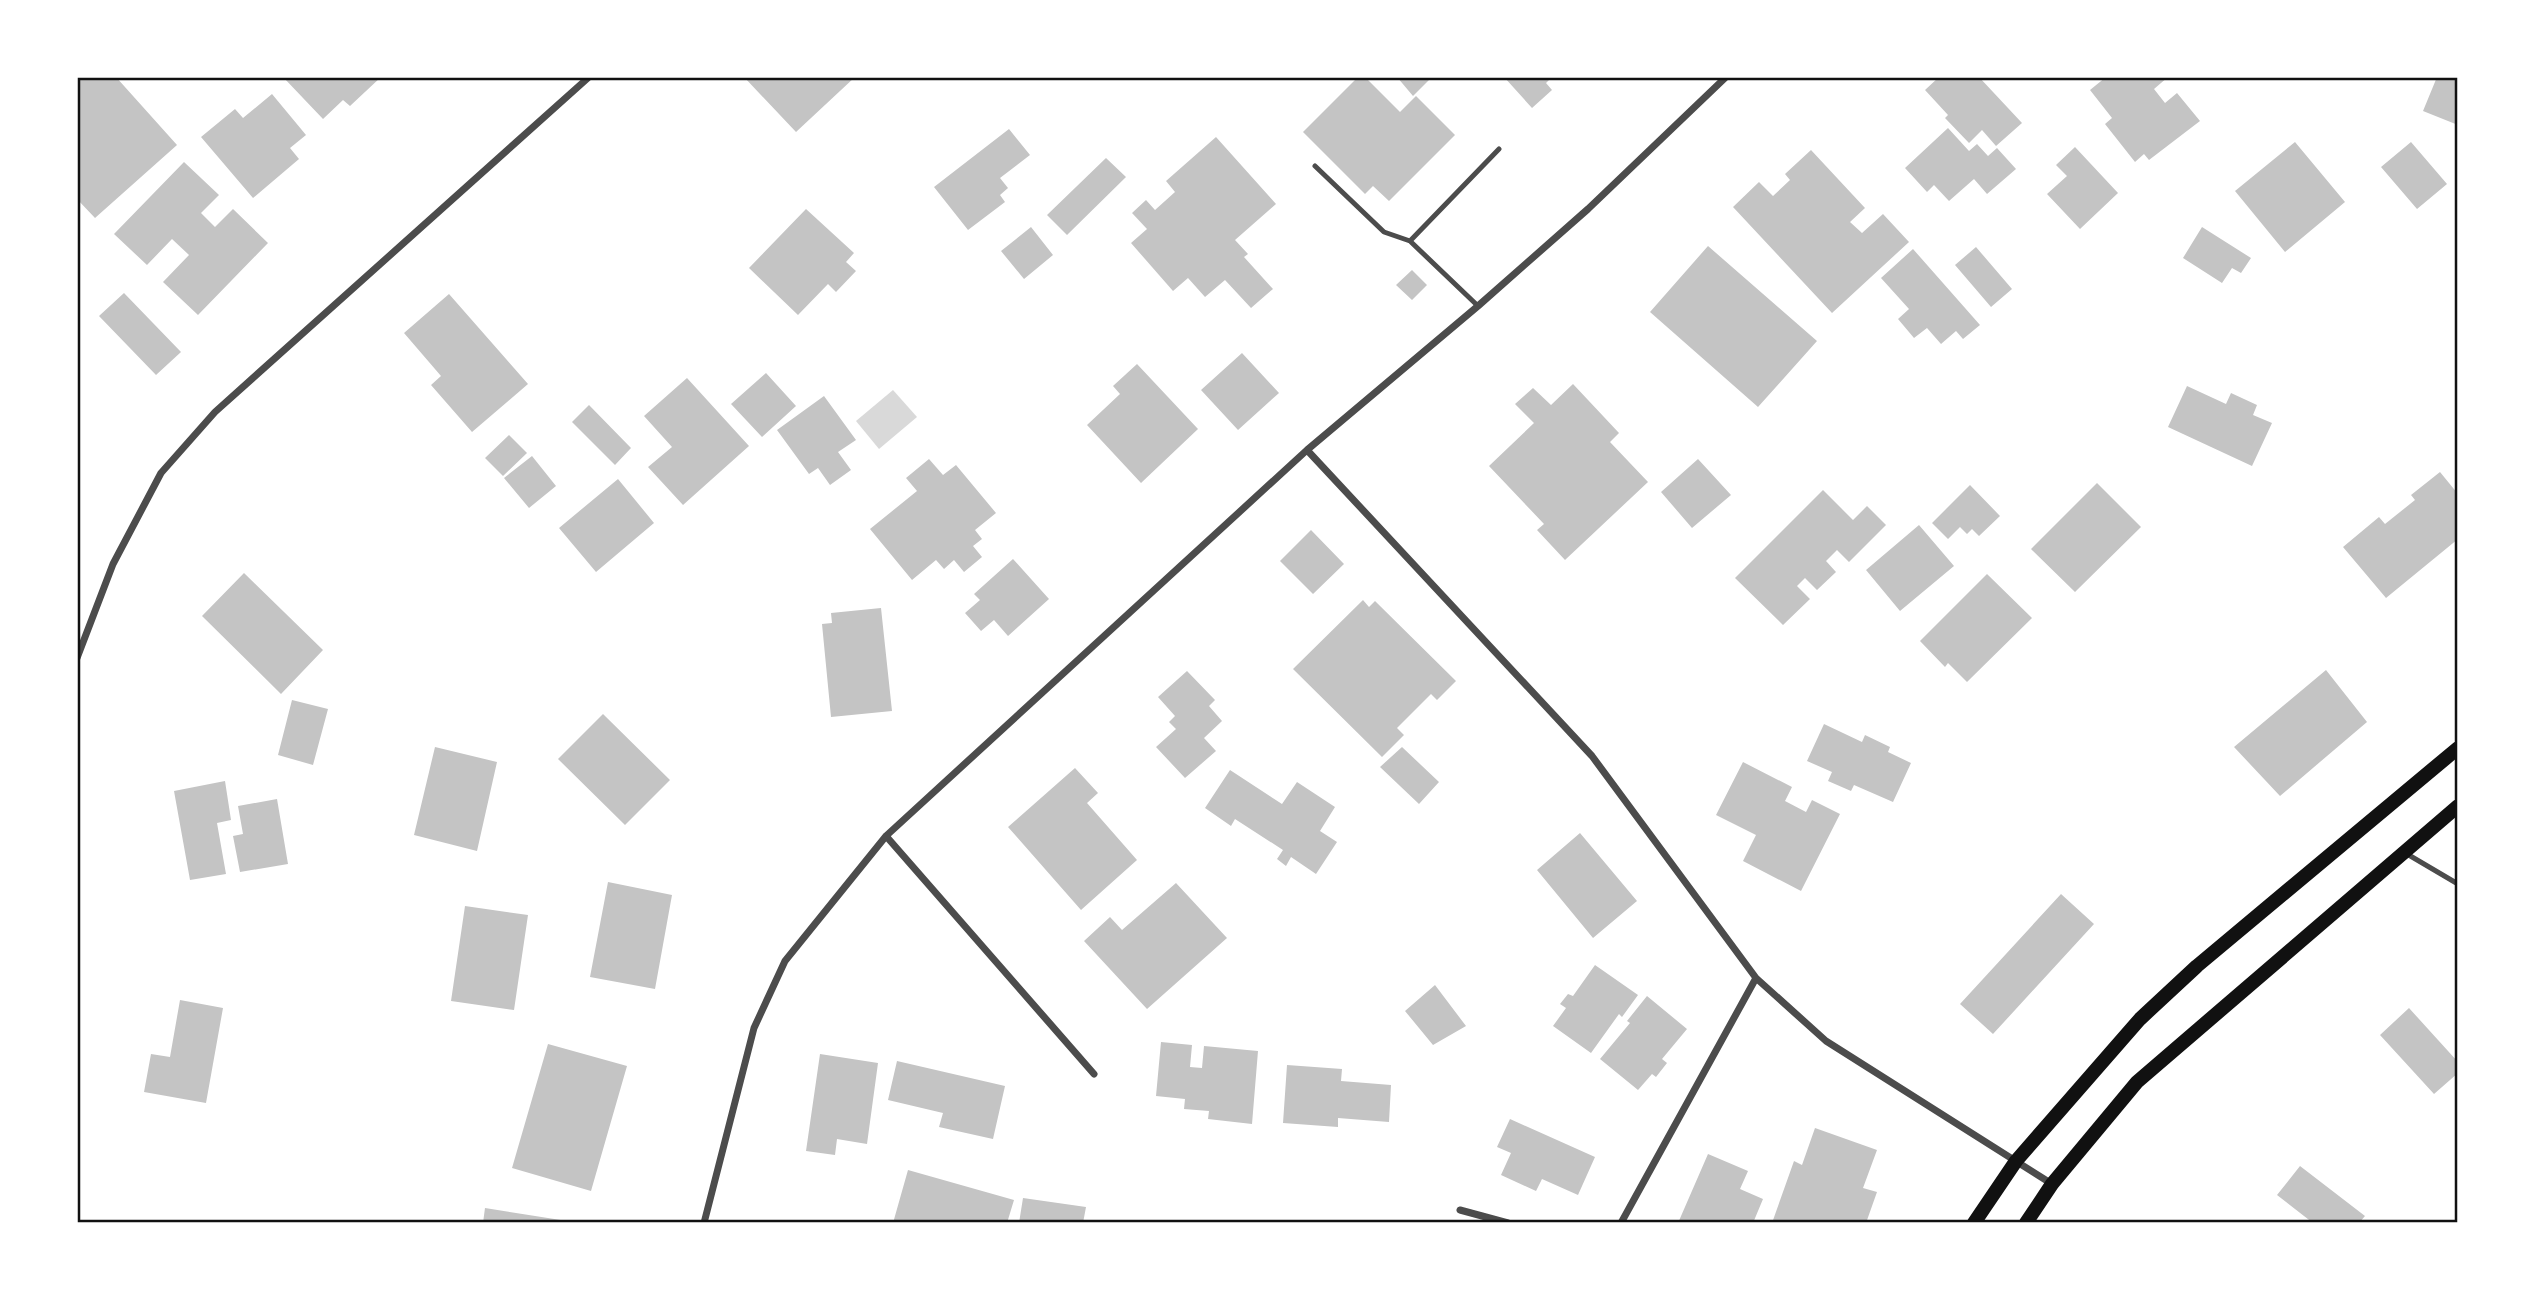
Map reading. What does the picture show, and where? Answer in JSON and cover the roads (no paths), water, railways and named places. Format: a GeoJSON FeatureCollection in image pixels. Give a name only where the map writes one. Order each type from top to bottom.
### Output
{"type":"FeatureCollection","features":[{"type":"Feature","properties":{"kind":"main road"},"geometry":{"type":"LineString","coordinates":[[1974,1223],[2016,1161],[2140,1019],[2197,966],[2458,748]]}},
{"type":"Feature","properties":{"kind":"main road"},"geometry":{"type":"LineString","coordinates":[[2026,1223],[2052,1184],[2137,1082],[2458,806]]}},
{"type":"Feature","properties":{"kind":"street"},"geometry":{"type":"LineString","coordinates":[[77,659],[113,564],[160,473],[215,412],[589,77]]}},
{"type":"Feature","properties":{"kind":"street"},"geometry":{"type":"LineString","coordinates":[[704,1223],[754,1028],[785,961],[886,836],[1307,450],[1588,209],[1726,77]]}},
{"type":"Feature","properties":{"kind":"street"},"geometry":{"type":"LineString","coordinates":[[1307,450],[1592,756],[1756,978],[1826,1041],[2052,1184]]}},
{"type":"Feature","properties":{"kind":"street"},"geometry":{"type":"LineString","coordinates":[[886,836],[1094,1074]]}},
{"type":"Feature","properties":{"kind":"street"},"geometry":{"type":"LineString","coordinates":[[1621,1223],[1756,978]]}},
{"type":"Feature","properties":{"kind":"street"},"geometry":{"type":"LineString","coordinates":[[1460,1210],[1508,1223]]}},
{"type":"Feature","properties":{"kind":"lane"},"geometry":{"type":"LineString","coordinates":[[1410,241],[1499,149]]}},
{"type":"Feature","properties":{"kind":"lane"},"geometry":{"type":"LineString","coordinates":[[1315,166],[1384,232],[1410,241],[1478,306]]}},
{"type":"Feature","properties":{"kind":"lane"},"geometry":{"type":"LineString","coordinates":[[2404,852],[2458,884]]}}]}
